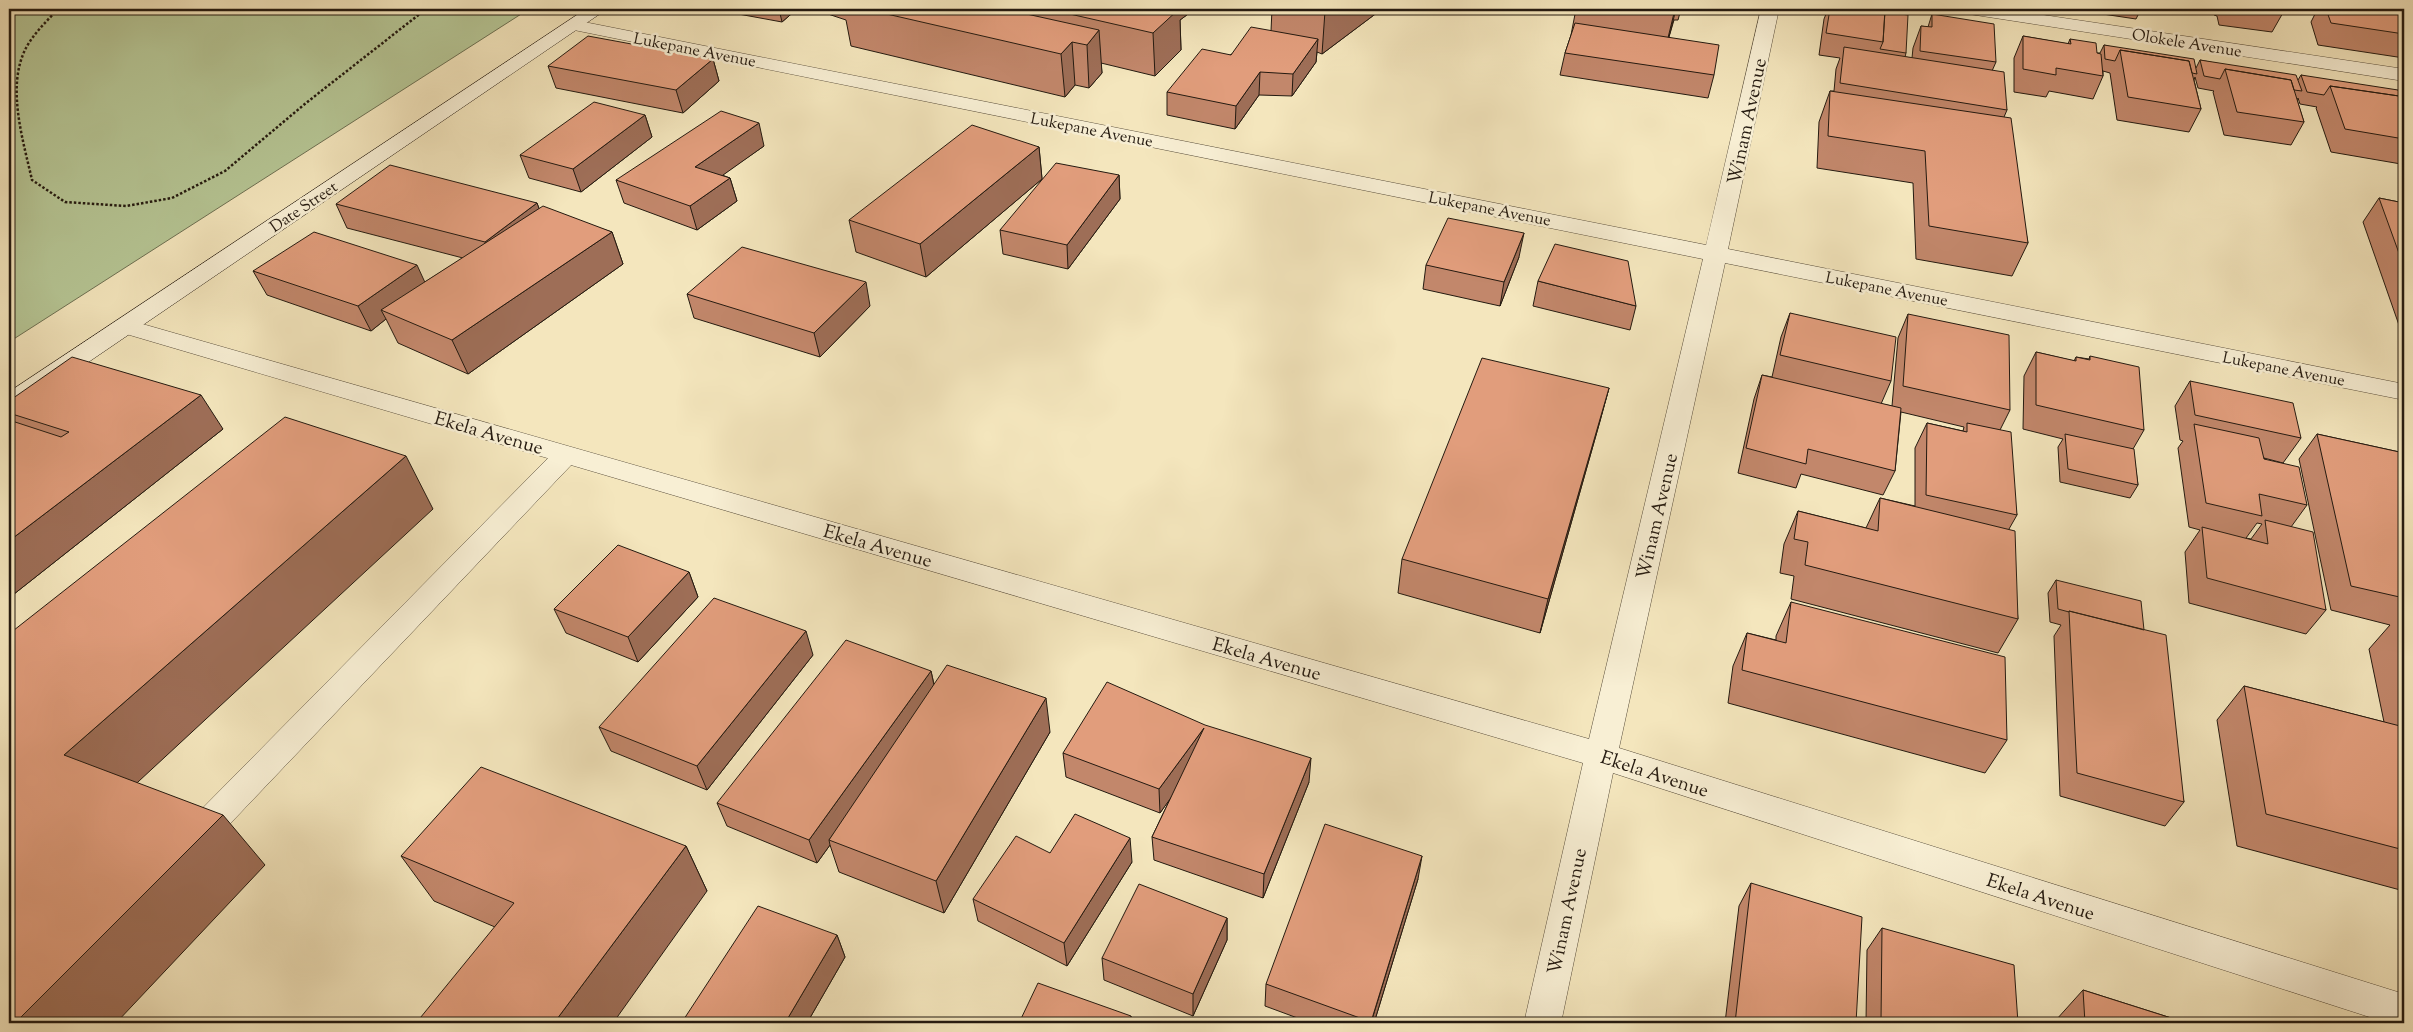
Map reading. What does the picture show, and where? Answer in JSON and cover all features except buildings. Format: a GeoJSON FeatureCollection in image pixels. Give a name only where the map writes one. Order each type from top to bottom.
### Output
{"type":"FeatureCollection","features":[{"type":"Feature","properties":{"kind":"street","name":"Date Street"},"geometry":{"type":"LineString","coordinates":[[9,404],[598,9]]}},
{"type":"Feature","properties":{"kind":"street","name":"Winam Avenue"},"geometry":{"type":"LineString","coordinates":[[1542,1023],[1600,755],[1717,253],[1770,9]]}},
{"type":"Feature","properties":{"kind":"street","name":"Olokele Avenue"},"geometry":{"type":"LineString","coordinates":[[1969,9],[2404,75]]}},
{"type":"Feature","properties":{"kind":"street","name":"Lukepane Avenue"},"geometry":{"type":"LineString","coordinates":[[574,25],[2404,392]]}},
{"type":"Feature","properties":{"kind":"street","name":"Ekela Avenue"},"geometry":{"type":"LineString","coordinates":[[124,326],[1600,755],[2404,1011]]}},
{"type":"Feature","properties":{"kind":"street"},"geometry":{"type":"LineString","coordinates":[[195,838],[566,455]]}},
{"type":"Feature","properties":{"kind":"path"},"geometry":{"type":"LineString","coordinates":[[58,9],[26,48],[17,80],[22,138],[32,180],[65,202],[126,206],[172,198],[225,171],[426,9]]}},
{"type":"Feature","properties":{"kind":"green space"},"geometry":{"type":"Polygon","coordinates":[[[9,9],[529,9],[9,342],[9,9]]]}}]}
